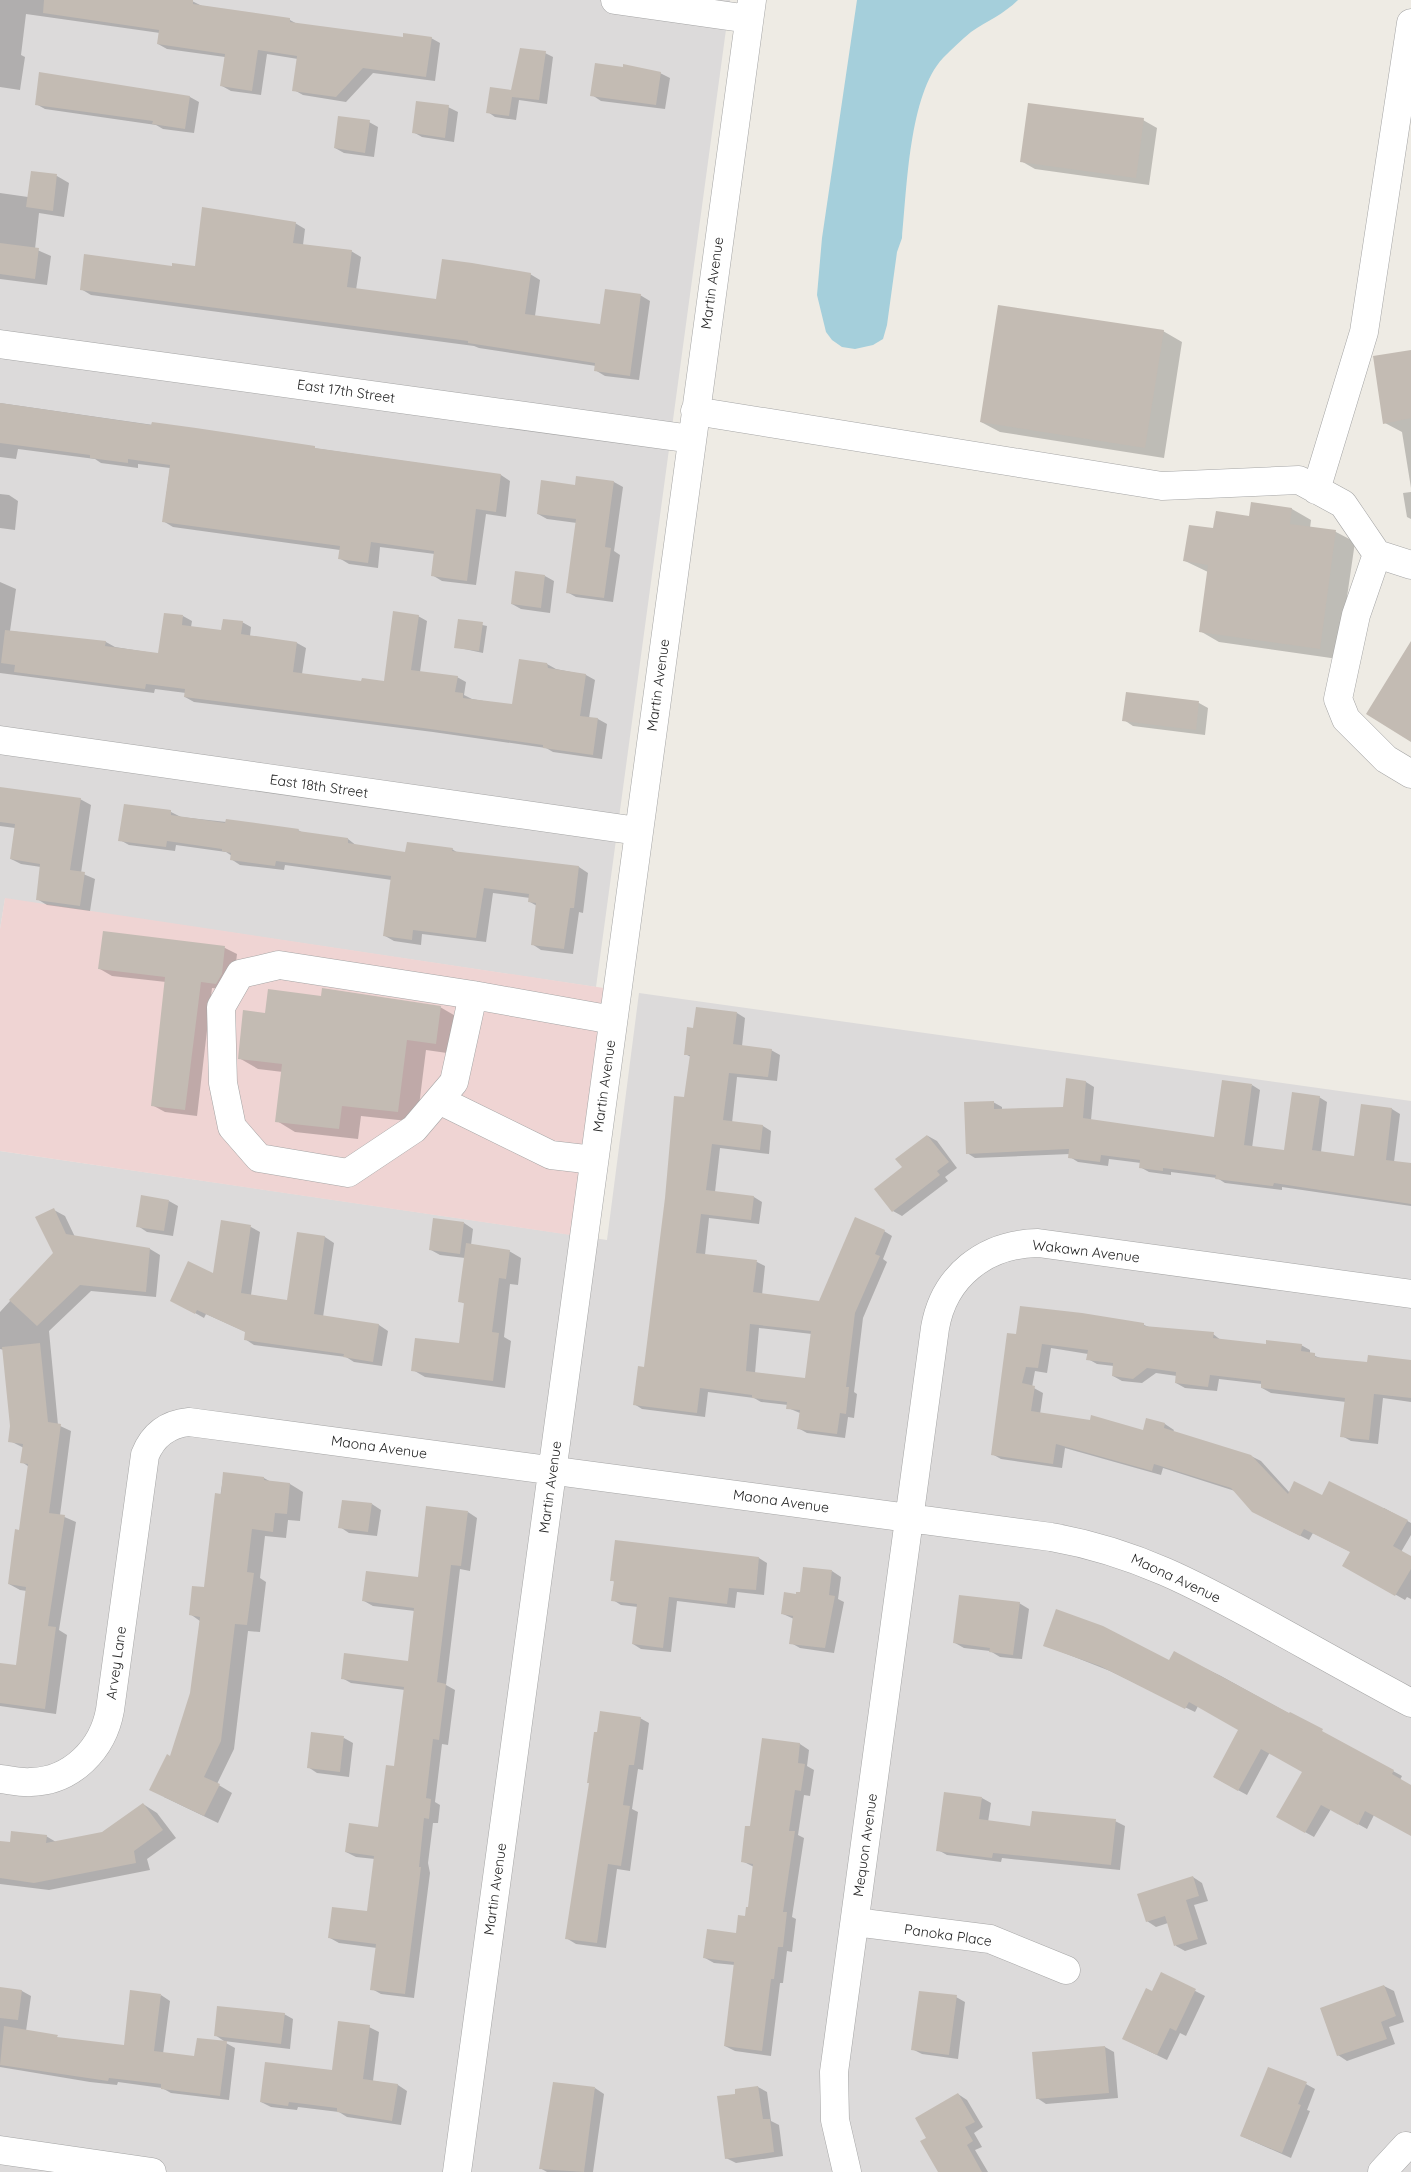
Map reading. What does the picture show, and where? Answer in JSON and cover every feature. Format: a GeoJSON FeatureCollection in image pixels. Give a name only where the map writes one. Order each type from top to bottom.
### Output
{"type":"FeatureCollection","features":[{"type":"Feature","properties":{"kind":"street"},"geometry":{"type":"LineString","coordinates":[[615,0],[751,10]]}},
{"type":"Feature","properties":{"kind":"street","name":"Martin Avenue"},"geometry":{"type":"LineString","coordinates":[[457,2172],[751,10]]}},
{"type":"Feature","properties":{"kind":"street"},"geometry":{"type":"LineString","coordinates":[[1316,490],[1364,332],[1410,33]]}},
{"type":"Feature","properties":{"kind":"street","name":"East 17th Street"},"geometry":{"type":"LineString","coordinates":[[0,344],[692,439]]}},
{"type":"Feature","properties":{"kind":"street"},"geometry":{"type":"LineString","coordinates":[[695,412],[1162,486],[1299,480],[1343,504],[1377,554],[1411,565]]}},
{"type":"Feature","properties":{"kind":"street"},"geometry":{"type":"LineString","coordinates":[[1377,554],[1356,615],[1338,699],[1346,719],[1386,759],[1411,774]]}},
{"type":"Feature","properties":{"kind":"street","name":"East 18th Street"},"geometry":{"type":"LineString","coordinates":[[0,740],[638,831]]}},
{"type":"Feature","properties":{"kind":"street"},"geometry":{"type":"LineString","coordinates":[[473,995],[454,1082],[414,1129],[348,1173],[258,1158],[232,1127],[223,1083],[221,1007],[240,974],[279,965],[473,995],[613,1020]]}},
{"type":"Feature","properties":{"kind":"street"},"geometry":{"type":"LineString","coordinates":[[439,1100],[551,1155],[594,1160]]}},
{"type":"Feature","properties":{"kind":"street","name":"Wakawn Avenue"},"geometry":{"type":"LineString","coordinates":[[909,1518],[937,1318],[947,1293],[959,1276],[968,1266],[991,1252],[1018,1244],[1038,1243],[1411,1294]]}},
{"type":"Feature","properties":{"kind":"street","name":"Maona Avenue"},"geometry":{"type":"LineString","coordinates":[[142,1471],[145,1454],[155,1438],[170,1426],[189,1422],[1068,1540],[1108,1550],[1156,1566],[1201,1587],[1411,1703]]}},
{"type":"Feature","properties":{"kind":"street","name":"Arvey Lane"},"geometry":{"type":"LineString","coordinates":[[0,1779],[31,1782],[59,1776],[83,1760],[101,1738],[110,1710],[142,1471]]}},
{"type":"Feature","properties":{"kind":"street","name":"Mequon Avenue"},"geometry":{"type":"LineString","coordinates":[[847,2172],[837,2136],[833,2088],[909,1518]]}},
{"type":"Feature","properties":{"kind":"street","name":"Panoka Place"},"geometry":{"type":"LineString","coordinates":[[855,1922],[990,1939],[1066,1970]]}},
{"type":"Feature","properties":{"kind":"street"},"geometry":{"type":"LineString","coordinates":[[1382,2172],[1406,2146]]}},
{"type":"Feature","properties":{"kind":"street"},"geometry":{"type":"LineString","coordinates":[[0,2150],[152,2172]]}},
{"type":"Feature","properties":{"kind":"shaded area"},"geometry":{"type":"Polygon","coordinates":[[[0,0],[730,0],[596,987],[5,899],[0,929],[0,0]]]}},
{"type":"Feature","properties":{"kind":"shaded area"},"geometry":{"type":"Polygon","coordinates":[[[5,898],[617,990],[584,1237],[0,1151],[0,929],[5,898]]]}},
{"type":"Feature","properties":{"kind":"shaded area"},"geometry":{"type":"Polygon","coordinates":[[[639,993],[1411,1101],[1411,2172],[0,2172],[0,1151],[607,1240],[639,993]]]}},
{"type":"Feature","properties":{"kind":"water"},"geometry":{"type":"Polygon","coordinates":[[[857,0],[1018,0],[967,35],[943,58],[932,74],[923,94],[916,118],[908,169],[902,238],[897,252],[887,325],[883,339],[873,345],[855,349],[842,347],[832,340],[826,332],[817,295],[822,238],[857,0]]]}},
{"type":"Feature","properties":{"kind":"building"},"geometry":{"type":"Polygon","coordinates":[[[44,0],[193,0],[193,4],[290,18],[290,22],[403,37],[403,33],[432,37],[426,77],[363,68],[336,97],[292,91],[297,56],[258,50],[252,91],[220,86],[225,54],[157,44],[159,30],[43,13],[44,0]]]}},
{"type":"Feature","properties":{"kind":"building"},"geometry":{"type":"Polygon","coordinates":[[[520,48],[546,51],[539,100],[512,97],[509,116],[486,113],[490,87],[511,90],[520,48]]]}},
{"type":"Feature","properties":{"kind":"building"},"geometry":{"type":"Polygon","coordinates":[[[595,63],[623,67],[623,64],[661,72],[656,105],[590,96],[595,63]]]}},
{"type":"Feature","properties":{"kind":"building"},"geometry":{"type":"Polygon","coordinates":[[[39,72],[190,96],[185,129],[152,124],[153,121],[35,105],[39,72]]]}},
{"type":"Feature","properties":{"kind":"building"},"geometry":{"type":"Polygon","coordinates":[[[416,101],[449,105],[445,138],[412,133],[416,101]]]}},
{"type":"Feature","properties":{"kind":"building"},"geometry":{"type":"Polygon","coordinates":[[[1028,103],[1144,118],[1136,178],[1020,162],[1028,103]]]}},
{"type":"Feature","properties":{"kind":"building"},"geometry":{"type":"Polygon","coordinates":[[[338,116],[370,120],[365,153],[334,148],[338,116]]]}},
{"type":"Feature","properties":{"kind":"building"},"geometry":{"type":"Polygon","coordinates":[[[31,171],[57,174],[53,211],[26,207],[31,171]]]}},
{"type":"Feature","properties":{"kind":"building"},"geometry":{"type":"Polygon","coordinates":[[[202,207],[296,222],[293,243],[352,250],[347,287],[436,299],[442,259],[472,263],[531,273],[525,314],[600,324],[605,289],[641,294],[630,376],[594,371],[595,363],[468,343],[468,341],[80,290],[84,254],[172,266],[172,263],[195,266],[202,207]]]}},
{"type":"Feature","properties":{"kind":"building"},"geometry":{"type":"Polygon","coordinates":[[[0,243],[39,248],[35,279],[0,274],[0,243]]]}},
{"type":"Feature","properties":{"kind":"building"},"geometry":{"type":"Polygon","coordinates":[[[998,305],[1164,330],[1145,448],[980,422],[998,305]]]}},
{"type":"Feature","properties":{"kind":"building"},"geometry":{"type":"Polygon","coordinates":[[[1411,350],[1411,418],[1383,424],[1373,356],[1411,350]]]}},
{"type":"Feature","properties":{"kind":"building"},"geometry":{"type":"Polygon","coordinates":[[[0,403],[151,425],[152,422],[196,428],[315,446],[315,448],[501,474],[496,512],[476,509],[467,581],[431,576],[434,551],[371,542],[368,563],[338,559],[340,546],[162,522],[170,465],[128,459],[128,463],[90,458],[90,455],[0,443],[0,403]]]}},
{"type":"Feature","properties":{"kind":"building"},"geometry":{"type":"Polygon","coordinates":[[[576,476],[614,481],[605,547],[611,548],[604,598],[566,593],[576,519],[537,514],[541,480],[575,485],[576,476]]]}},
{"type":"Feature","properties":{"kind":"building"},"geometry":{"type":"Polygon","coordinates":[[[1251,502],[1292,508],[1290,524],[1336,530],[1320,649],[1199,632],[1208,565],[1183,561],[1189,525],[1213,528],[1216,511],[1249,516],[1251,502]]]}},
{"type":"Feature","properties":{"kind":"building"},"geometry":{"type":"Polygon","coordinates":[[[515,571],[545,575],[541,608],[511,604],[515,571]]]}},
{"type":"Feature","properties":{"kind":"building"},"geometry":{"type":"Polygon","coordinates":[[[393,611],[419,615],[411,670],[458,676],[455,692],[463,693],[463,698],[512,704],[519,659],[547,663],[548,668],[586,674],[580,716],[598,718],[593,755],[543,748],[543,745],[184,697],[185,689],[146,684],[145,689],[14,672],[15,665],[1,663],[5,630],[106,641],[105,646],[158,653],[164,613],[183,615],[182,625],[221,630],[223,619],[243,621],[241,634],[297,642],[293,672],[361,681],[362,678],[384,681],[393,611]]]}},
{"type":"Feature","properties":{"kind":"building"},"geometry":{"type":"Polygon","coordinates":[[[458,619],[483,622],[479,651],[454,648],[458,619]]]}},
{"type":"Feature","properties":{"kind":"building"},"geometry":{"type":"Polygon","coordinates":[[[1411,641],[1411,742],[1366,714],[1411,641]]]}},
{"type":"Feature","properties":{"kind":"building"},"geometry":{"type":"Polygon","coordinates":[[[1126,692],[1199,701],[1196,730],[1122,721],[1126,692]]]}},
{"type":"Feature","properties":{"kind":"building"},"geometry":{"type":"Polygon","coordinates":[[[0,787],[81,798],[70,870],[85,872],[80,906],[36,900],[40,864],[10,859],[15,824],[0,822],[0,787]]]}},
{"type":"Feature","properties":{"kind":"building"},"geometry":{"type":"Polygon","coordinates":[[[124,804],[171,810],[171,815],[225,823],[226,819],[299,829],[298,831],[348,838],[348,843],[405,852],[407,842],[453,848],[452,851],[579,866],[574,908],[570,908],[564,949],[531,945],[536,903],[528,902],[529,894],[484,888],[476,938],[413,930],[412,940],[383,936],[391,876],[276,861],[275,866],[230,860],[231,853],[222,851],[222,849],[167,841],[166,847],[118,841],[124,804]]]}},
{"type":"Feature","properties":{"kind":"building"},"geometry":{"type":"Polygon","coordinates":[[[103,931],[225,946],[222,974],[216,984],[201,982],[185,1110],[151,1106],[165,977],[98,969],[103,931]]]}},
{"type":"Feature","properties":{"kind":"building"},"geometry":{"type":"Polygon","coordinates":[[[322,988],[441,1006],[436,1044],[407,1040],[398,1112],[342,1106],[339,1129],[275,1122],[282,1064],[238,1059],[243,1010],[265,1013],[268,989],[321,996],[322,988]]]}},
{"type":"Feature","properties":{"kind":"building"},"geometry":{"type":"Polygon","coordinates":[[[696,1007],[737,1012],[733,1044],[772,1049],[768,1077],[729,1073],[723,1120],[763,1125],[760,1150],[712,1144],[706,1190],[754,1196],[751,1220],[701,1214],[696,1253],[757,1260],[753,1292],[819,1301],[855,1217],[885,1230],[875,1254],[880,1256],[855,1313],[846,1387],[849,1387],[846,1414],[840,1413],[837,1434],[797,1429],[800,1410],[786,1409],[787,1402],[752,1398],[752,1395],[700,1388],[697,1413],[633,1405],[638,1366],[644,1367],[665,1198],[674,1096],[684,1097],[690,1055],[684,1055],[687,1027],[693,1028],[696,1007]],[[750,1324],[746,1371],[805,1378],[811,1331],[750,1324]]]}},
{"type":"Feature","properties":{"kind":"building"},"geometry":{"type":"Polygon","coordinates":[[[1066,1078],[1086,1081],[1083,1118],[1214,1137],[1222,1080],[1252,1084],[1244,1145],[1284,1150],[1292,1092],[1320,1096],[1312,1150],[1354,1156],[1361,1104],[1392,1108],[1386,1160],[1411,1163],[1411,1204],[1274,1183],[1273,1186],[1215,1179],[1216,1175],[1163,1168],[1163,1171],[1139,1168],[1140,1160],[1101,1155],[1100,1162],[1068,1158],[1069,1149],[966,1154],[964,1102],[994,1101],[994,1109],[1063,1107],[1066,1078]]]}},
{"type":"Feature","properties":{"kind":"building"},"geometry":{"type":"Polygon","coordinates":[[[927,1135],[949,1162],[937,1171],[940,1175],[892,1212],[874,1189],[902,1167],[895,1159],[927,1135]]]}},
{"type":"Feature","properties":{"kind":"building"},"geometry":{"type":"Polygon","coordinates":[[[141,1195],[169,1200],[164,1231],[136,1227],[141,1195]]]}},
{"type":"Feature","properties":{"kind":"building"},"geometry":{"type":"Polygon","coordinates":[[[54,1208],[66,1234],[150,1248],[146,1292],[80,1285],[37,1326],[9,1300],[53,1253],[35,1217],[54,1208]]]}},
{"type":"Feature","properties":{"kind":"building"},"geometry":{"type":"Polygon","coordinates":[[[433,1218],[464,1222],[460,1254],[429,1250],[433,1218]]]}},
{"type":"Feature","properties":{"kind":"building"},"geometry":{"type":"Polygon","coordinates":[[[221,1220],[251,1225],[241,1293],[287,1300],[297,1232],[325,1236],[314,1314],[379,1324],[373,1362],[343,1357],[344,1354],[244,1340],[245,1332],[197,1310],[195,1314],[170,1301],[188,1261],[213,1273],[221,1220]]]}},
{"type":"Feature","properties":{"kind":"building"},"geometry":{"type":"Polygon","coordinates":[[[466,1243],[510,1250],[506,1279],[499,1278],[492,1332],[499,1333],[493,1381],[411,1371],[415,1338],[459,1343],[464,1303],[458,1302],[466,1243]]]}},
{"type":"Feature","properties":{"kind":"building"},"geometry":{"type":"Polygon","coordinates":[[[1020,1306],[1144,1323],[1144,1326],[1214,1332],[1213,1338],[1266,1344],[1266,1340],[1302,1344],[1301,1351],[1315,1353],[1315,1357],[1367,1362],[1368,1355],[1411,1360],[1411,1398],[1374,1394],[1369,1440],[1340,1437],[1345,1398],[1261,1388],[1261,1381],[1210,1375],[1208,1387],[1175,1383],[1176,1372],[1147,1368],[1133,1379],[1112,1376],[1113,1363],[1086,1360],[1088,1350],[1042,1344],[1038,1368],[1026,1367],[1022,1383],[1035,1386],[1031,1411],[1090,1420],[1091,1415],[1143,1430],[1146,1418],[1165,1423],[1164,1428],[1251,1455],[1288,1494],[1294,1481],[1322,1495],[1329,1481],[1408,1520],[1393,1546],[1411,1556],[1411,1569],[1395,1596],[1342,1566],[1350,1552],[1304,1529],[1300,1536],[1252,1512],[1231,1488],[1154,1464],[1152,1471],[1056,1444],[1053,1464],[991,1455],[1007,1333],[1016,1334],[1020,1306]]]}},
{"type":"Feature","properties":{"kind":"building"},"geometry":{"type":"Polygon","coordinates":[[[40,1343],[48,1422],[61,1424],[49,1513],[65,1515],[48,1626],[56,1627],[45,1709],[0,1703],[0,1663],[16,1665],[26,1587],[8,1584],[15,1529],[19,1530],[28,1464],[20,1463],[23,1444],[8,1442],[10,1426],[2,1347],[40,1343]]]}},
{"type":"Feature","properties":{"kind":"building"},"geometry":{"type":"Polygon","coordinates":[[[223,1472],[264,1477],[264,1480],[290,1483],[287,1514],[275,1513],[273,1532],[252,1529],[247,1572],[254,1573],[247,1625],[235,1624],[221,1741],[204,1777],[220,1784],[204,1816],[149,1790],[167,1754],[170,1756],[190,1693],[200,1617],[189,1615],[192,1586],[204,1587],[215,1493],[221,1494],[223,1472]]]}},
{"type":"Feature","properties":{"kind":"building"},"geometry":{"type":"Polygon","coordinates":[[[342,1500],[372,1503],[368,1532],[338,1528],[342,1500]]]}},
{"type":"Feature","properties":{"kind":"building"},"geometry":{"type":"Polygon","coordinates":[[[426,1506],[468,1511],[461,1566],[451,1565],[437,1682],[446,1684],[439,1740],[433,1739],[426,1798],[431,1799],[429,1819],[424,1818],[419,1867],[421,1867],[405,1994],[370,1990],[376,1944],[328,1938],[332,1907],[367,1911],[374,1856],[345,1852],[349,1823],[378,1827],[386,1765],[394,1766],[404,1687],[341,1679],[344,1653],[408,1661],[414,1608],[362,1601],[366,1571],[418,1577],[426,1506]]]}},
{"type":"Feature","properties":{"kind":"building"},"geometry":{"type":"Polygon","coordinates":[[[615,1540],[759,1557],[756,1590],[729,1588],[727,1604],[669,1597],[663,1648],[632,1644],[637,1604],[611,1601],[614,1581],[610,1581],[615,1540]]]}},
{"type":"Feature","properties":{"kind":"building"},"geometry":{"type":"Polygon","coordinates":[[[803,1567],[832,1570],[829,1595],[835,1596],[825,1648],[789,1644],[793,1616],[781,1614],[784,1592],[796,1594],[796,1592],[800,1592],[803,1567]]]}},
{"type":"Feature","properties":{"kind":"building"},"geometry":{"type":"Polygon","coordinates":[[[959,1595],[1020,1602],[1013,1655],[989,1652],[990,1648],[953,1643],[959,1595]]]}},
{"type":"Feature","properties":{"kind":"building"},"geometry":{"type":"Polygon","coordinates":[[[1056,1609],[1103,1626],[1169,1660],[1174,1651],[1289,1713],[1323,1729],[1322,1731],[1394,1770],[1392,1774],[1411,1785],[1411,1836],[1365,1811],[1358,1825],[1321,1805],[1305,1833],[1276,1817],[1302,1772],[1261,1749],[1238,1791],[1213,1777],[1238,1730],[1189,1702],[1185,1709],[1100,1666],[1043,1646],[1056,1609]]]}},
{"type":"Feature","properties":{"kind":"building"},"geometry":{"type":"Polygon","coordinates":[[[600,1711],[641,1717],[634,1765],[629,1765],[623,1805],[630,1806],[621,1866],[608,1864],[597,1943],[565,1939],[589,1783],[587,1783],[594,1732],[597,1732],[600,1711]]]}},
{"type":"Feature","properties":{"kind":"building"},"geometry":{"type":"Polygon","coordinates":[[[311,1732],[344,1736],[340,1772],[307,1768],[311,1732]]]}},
{"type":"Feature","properties":{"kind":"building"},"geometry":{"type":"Polygon","coordinates":[[[762,1738],[800,1743],[798,1763],[805,1764],[801,1791],[795,1790],[789,1831],[795,1831],[783,1912],[787,1912],[783,1947],[778,1947],[774,1979],[771,1979],[762,2051],[724,2046],[734,1962],[703,1958],[707,1929],[736,1933],[738,1915],[745,1916],[746,1907],[748,1907],[753,1864],[741,1862],[745,1826],[750,1826],[762,1738]]]}},
{"type":"Feature","properties":{"kind":"building"},"geometry":{"type":"Polygon","coordinates":[[[944,1792],[982,1797],[979,1819],[1030,1826],[1032,1811],[1116,1819],[1111,1865],[993,1853],[992,1858],[936,1851],[944,1792]]]}},
{"type":"Feature","properties":{"kind":"building"},"geometry":{"type":"Polygon","coordinates":[[[143,1803],[163,1830],[134,1851],[136,1863],[34,1883],[0,1878],[0,1841],[10,1842],[11,1831],[47,1835],[46,1843],[102,1832],[143,1803]]]}},
{"type":"Feature","properties":{"kind":"building"},"geometry":{"type":"Polygon","coordinates":[[[1193,1876],[1199,1896],[1186,1900],[1198,1939],[1174,1946],[1165,1916],[1146,1922],[1137,1894],[1193,1876]]]}},
{"type":"Feature","properties":{"kind":"building"},"geometry":{"type":"Polygon","coordinates":[[[1161,1972],[1196,1989],[1176,2031],[1170,2028],[1157,2055],[1122,2039],[1146,1988],[1152,1991],[1161,1972]]]}},
{"type":"Feature","properties":{"kind":"building"},"geometry":{"type":"Polygon","coordinates":[[[1384,1985],[1396,2016],[1381,2022],[1387,2039],[1337,2056],[1320,2008],[1384,1985]]]}},
{"type":"Feature","properties":{"kind":"building"},"geometry":{"type":"Polygon","coordinates":[[[0,1987],[22,1990],[18,2020],[0,2018],[0,1987]]]}},
{"type":"Feature","properties":{"kind":"building"},"geometry":{"type":"Polygon","coordinates":[[[130,1990],[161,1994],[154,2051],[194,2056],[197,2038],[227,2041],[220,2096],[161,2089],[161,2084],[109,2078],[108,2081],[0,2065],[4,2026],[58,2035],[57,2037],[124,2045],[130,1990]]]}},
{"type":"Feature","properties":{"kind":"building"},"geometry":{"type":"Polygon","coordinates":[[[919,1991],[957,1995],[949,2055],[911,2050],[919,1991]]]}},
{"type":"Feature","properties":{"kind":"building"},"geometry":{"type":"Polygon","coordinates":[[[217,2006],[285,2013],[281,2044],[214,2036],[217,2006]]]}},
{"type":"Feature","properties":{"kind":"building"},"geometry":{"type":"Polygon","coordinates":[[[338,2021],[370,2025],[363,2079],[398,2084],[392,2121],[337,2112],[337,2108],[289,2102],[288,2106],[260,2102],[265,2062],[332,2070],[338,2021]]]}},
{"type":"Feature","properties":{"kind":"building"},"geometry":{"type":"Polygon","coordinates":[[[1105,2046],[1109,2093],[1036,2099],[1032,2052],[1105,2046]]]}},
{"type":"Feature","properties":{"kind":"building"},"geometry":{"type":"Polygon","coordinates":[[[1268,2067],[1307,2082],[1298,2104],[1301,2105],[1282,2153],[1240,2136],[1268,2067]]]}},
{"type":"Feature","properties":{"kind":"building"},"geometry":{"type":"Polygon","coordinates":[[[553,2082],[595,2087],[584,2172],[539,2169],[553,2082]]]}},
{"type":"Feature","properties":{"kind":"building"},"geometry":{"type":"Polygon","coordinates":[[[758,2086],[763,2119],[770,2119],[774,2152],[725,2159],[717,2096],[735,2094],[735,2089],[758,2086]]]}},
{"type":"Feature","properties":{"kind":"building"},"geometry":{"type":"Polygon","coordinates":[[[958,2093],[975,2122],[965,2127],[973,2141],[967,2145],[982,2172],[938,2172],[920,2141],[926,2138],[915,2118],[958,2093]]]}}]}
